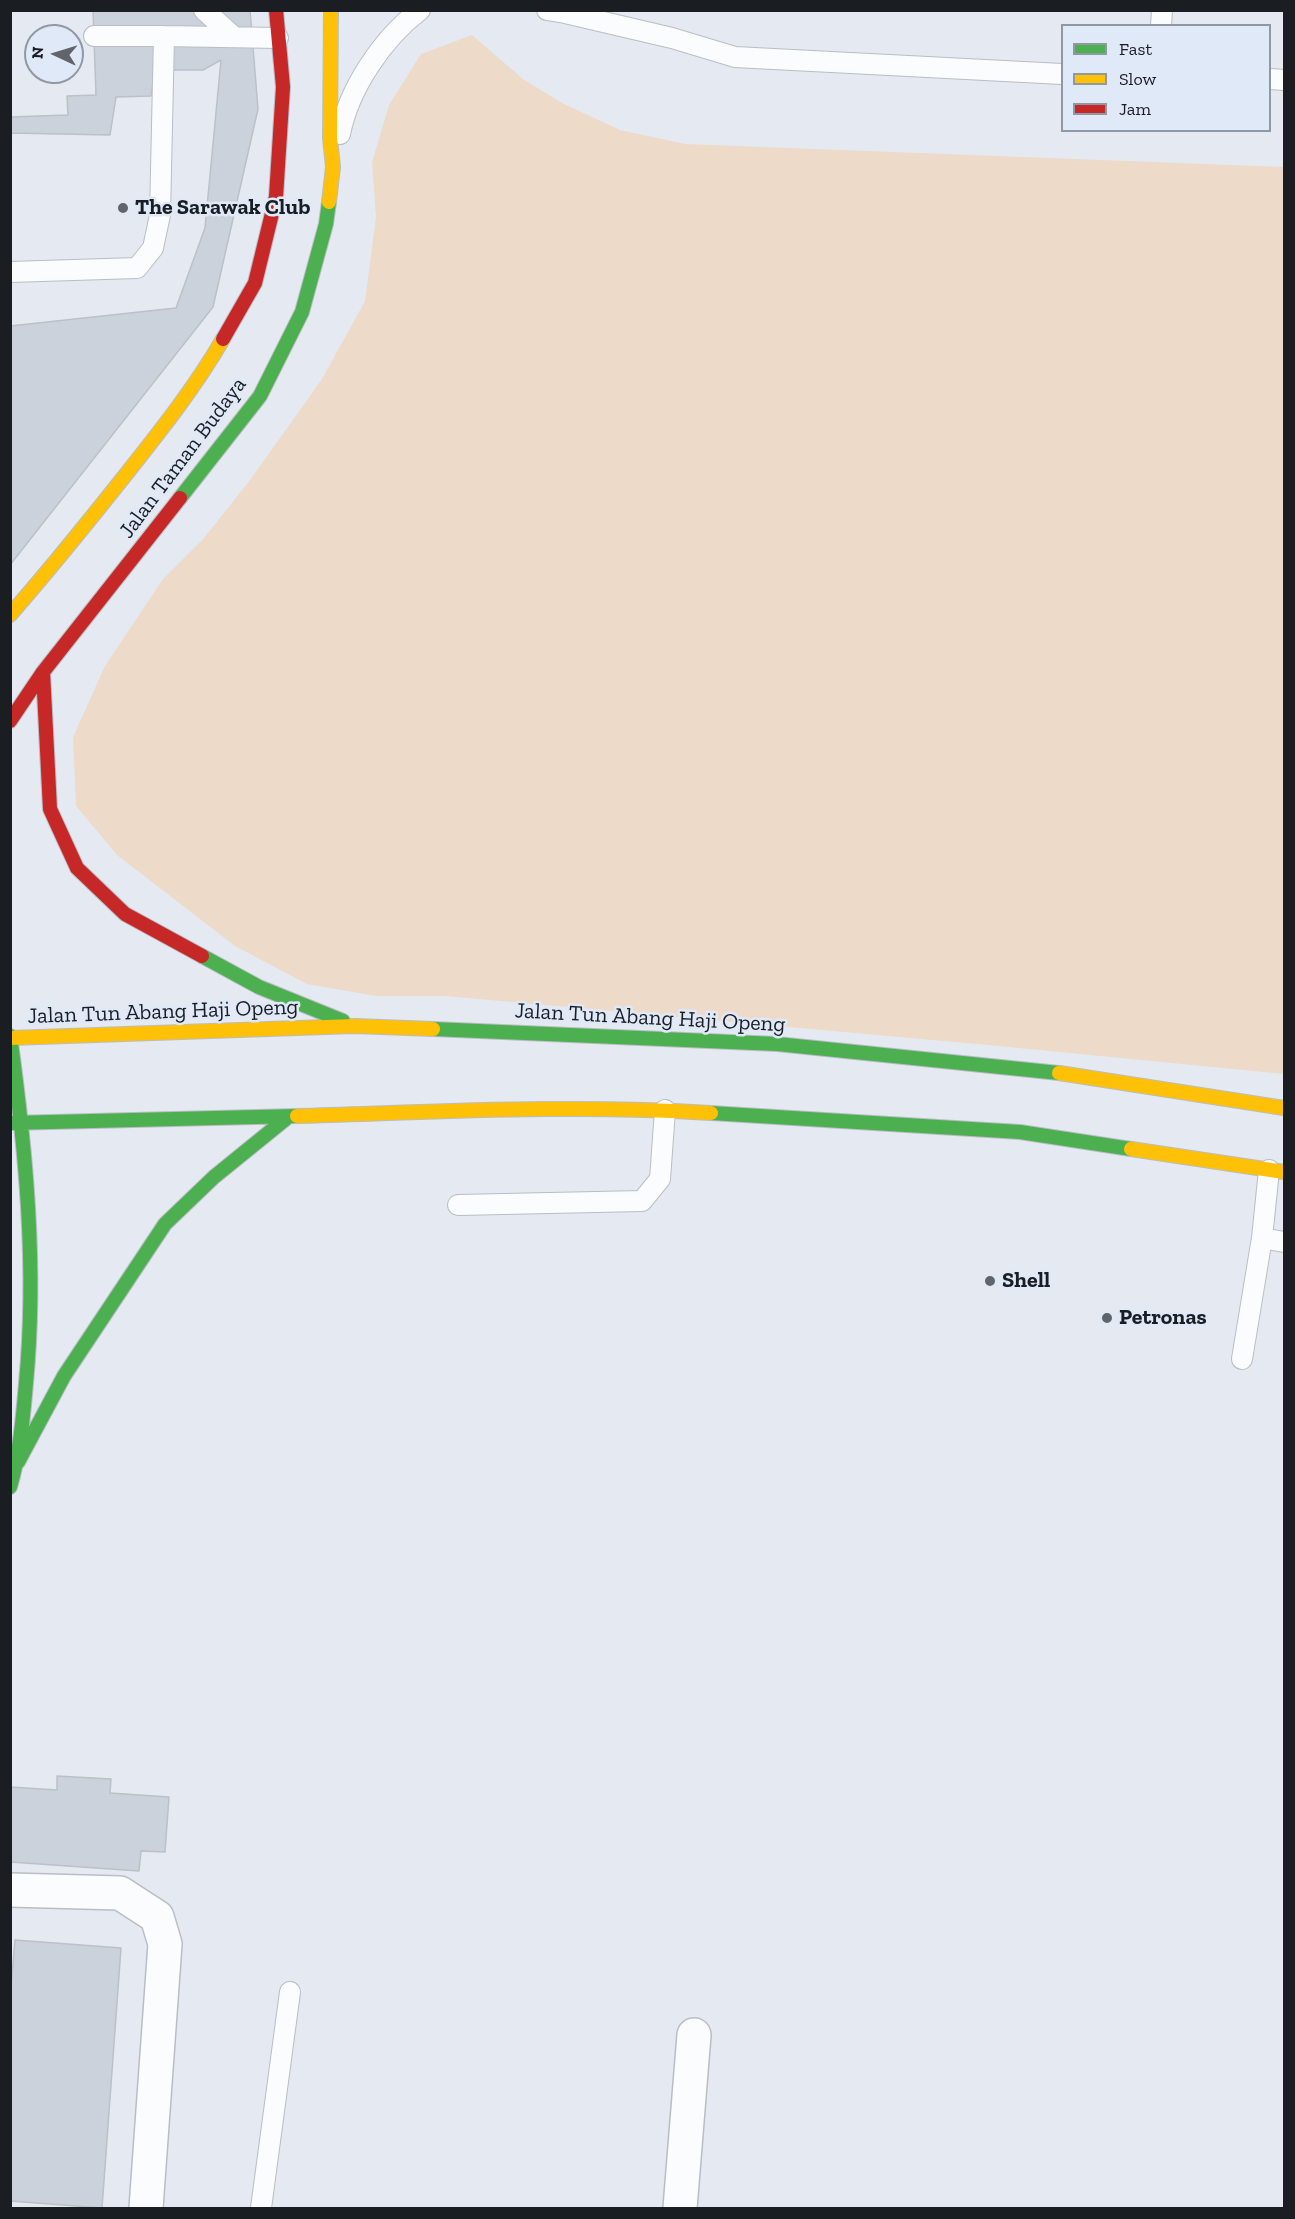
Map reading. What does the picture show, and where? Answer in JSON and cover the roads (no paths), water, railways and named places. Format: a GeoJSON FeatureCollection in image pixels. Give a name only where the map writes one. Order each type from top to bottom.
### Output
{"type":"FeatureCollection","features":[{"type":"Feature","properties":{"kind":"main road","name":"Jalan Taman Budaya"},"geometry":{"type":"LineString","coordinates":[[10,615],[58,560],[155,438],[213,357],[255,283],[276,197],[283,87],[276,10]]}},
{"type":"Feature","properties":{"kind":"main road","name":"Jalan Taman Budaya"},"geometry":{"type":"LineString","coordinates":[[10,721],[43,672],[260,396],[302,312],[326,224],[333,167],[330,138],[331,10]]}},
{"type":"Feature","properties":{"kind":"main road"},"geometry":{"type":"LineString","coordinates":[[43,672],[50,809],[77,868],[125,914],[259,987],[355,1026]]}},
{"type":"Feature","properties":{"kind":"main road","name":"Jalan Tun Abang Haji Openg"},"geometry":{"type":"LineString","coordinates":[[11,1038],[355,1026],[777,1044],[1062,1073],[1284,1108]]}},
{"type":"Feature","properties":{"kind":"main road"},"geometry":{"type":"LineString","coordinates":[[11,1038],[32,1275],[29,1364],[18,1462]]}},
{"type":"Feature","properties":{"kind":"main road"},"geometry":{"type":"LineString","coordinates":[[17,1123],[560,1110],[664,1110],[1020,1132],[1277,1171]]}},
{"type":"Feature","properties":{"kind":"main road"},"geometry":{"type":"LineString","coordinates":[[10,1487],[18,1462],[64,1376],[165,1224],[214,1176],[288,1117]]}},
{"type":"Feature","properties":{"kind":"street"},"geometry":{"type":"LineString","coordinates":[[10,1890],[120,1893],[157,1917],[165,1944],[146,2208]]}},
{"type":"Feature","properties":{"kind":"street"},"geometry":{"type":"LineString","coordinates":[[680,2208],[694,2035]]}},
{"type":"Feature","properties":{"kind":"lane"},"geometry":{"type":"LineString","coordinates":[[204,10],[234,37]]}},
{"type":"Feature","properties":{"kind":"lane"},"geometry":{"type":"LineString","coordinates":[[333,167],[341,126],[349,103],[368,66],[408,19],[420,10]]}},
{"type":"Feature","properties":{"kind":"lane"},"geometry":{"type":"LineString","coordinates":[[556,11],[672,38],[735,57],[1061,74]]}},
{"type":"Feature","properties":{"kind":"lane"},"geometry":{"type":"LineString","coordinates":[[94,36],[278,38]]}},
{"type":"Feature","properties":{"kind":"lane"},"geometry":{"type":"LineString","coordinates":[[10,272],[137,268],[153,248],[160,215],[164,36]]}},
{"type":"Feature","properties":{"kind":"lane"},"geometry":{"type":"LineString","coordinates":[[458,1205],[642,1201],[660,1179],[664,1110]]}},
{"type":"Feature","properties":{"kind":"lane"},"geometry":{"type":"LineString","coordinates":[[1242,1359],[1262,1238],[1277,1171]]}},
{"type":"Feature","properties":{"kind":"lane"},"geometry":{"type":"LineString","coordinates":[[1262,1238],[1284,1242]]}},
{"type":"Feature","properties":{"kind":"lane"},"geometry":{"type":"LineString","coordinates":[[261,2208],[290,1992]]}},
{"type":"Feature","properties":{"kind":"place","name":"The Sarawak Club"},"geometry":{"type":"Point","coordinates":[123,208]}},
{"type":"Feature","properties":{"kind":"place","name":"Shell"},"geometry":{"type":"Point","coordinates":[990,1281]}},
{"type":"Feature","properties":{"kind":"place","name":"Petronas"},"geometry":{"type":"Point","coordinates":[1107,1318]}}]}
